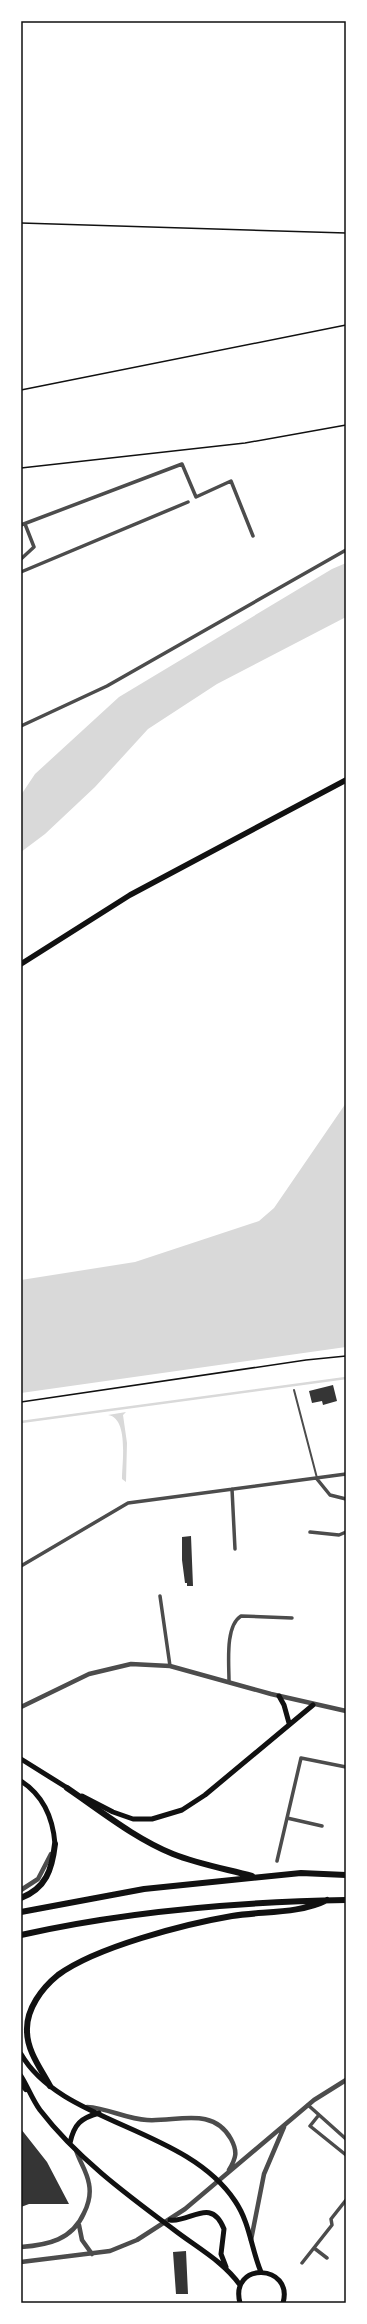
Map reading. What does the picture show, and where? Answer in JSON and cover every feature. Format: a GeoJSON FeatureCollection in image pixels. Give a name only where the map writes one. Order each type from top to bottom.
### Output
{"type":"FeatureCollection","features":[{"type":"Feature","properties":{"kind":"highway"},"geometry":{"type":"LineString","coordinates":[[67,1788],[122,1826],[160,1848],[195,1862],[256,1877]]}},
{"type":"Feature","properties":{"kind":"highway"},"geometry":{"type":"LineString","coordinates":[[21,1898],[39,1888],[47,1878],[53,1864],[55,1844]]}},
{"type":"Feature","properties":{"kind":"highway"},"geometry":{"type":"LineString","coordinates":[[21,1912],[144,1889],[256,1877],[301,1874],[346,1875]]}},
{"type":"Feature","properties":{"kind":"highway"},"geometry":{"type":"LineString","coordinates":[[50,2086],[29,2046],[27,2024],[39,1995],[60,1974],[105,1952],[160,1933],[231,1916],[313,1907],[327,1900]]}},
{"type":"Feature","properties":{"kind":"highway"},"geometry":{"type":"LineString","coordinates":[[21,1935],[131,1915],[182,1908],[229,1904],[346,1900]]}},
{"type":"Feature","properties":{"kind":"highway"},"geometry":{"type":"LineString","coordinates":[[21,2083],[26,2089]]}},
{"type":"Feature","properties":{"kind":"main road"},"geometry":{"type":"LineString","coordinates":[[21,964],[130,895],[346,780]]}},
{"type":"Feature","properties":{"kind":"main road"},"geometry":{"type":"LineString","coordinates":[[279,1696],[286,1709],[289,1724]]}},
{"type":"Feature","properties":{"kind":"main road"},"geometry":{"type":"LineString","coordinates":[[21,1759],[33,1765],[67,1788],[123,1816],[142,1820],[162,1818],[182,1810],[201,1798],[313,1704]]}},
{"type":"Feature","properties":{"kind":"main road"},"geometry":{"type":"LineString","coordinates":[[21,1781],[38,1794],[48,1811],[55,1844]]}},
{"type":"Feature","properties":{"kind":"main road"},"geometry":{"type":"LineString","coordinates":[[21,2054],[33,2071],[50,2086],[87,2107],[143,2133],[197,2164],[214,2177],[235,2201],[247,2223],[252,2240],[254,2257],[261,2272]]}},
{"type":"Feature","properties":{"kind":"main road"},"geometry":{"type":"LineString","coordinates":[[21,2076],[26,2089],[41,2110],[75,2148],[108,2178],[155,2216],[226,2268],[240,2285]]}},
{"type":"Feature","properties":{"kind":"main road"},"geometry":{"type":"LineString","coordinates":[[70,2143],[77,2123],[86,2117],[99,2113]]}},
{"type":"Feature","properties":{"kind":"main road"},"geometry":{"type":"LineString","coordinates":[[170,2220],[182,2219],[202,2212],[215,2217],[224,2229],[221,2254],[226,2268]]}},
{"type":"Feature","properties":{"kind":"main road"},"geometry":{"type":"LineString","coordinates":[[240,2303],[238,2291],[240,2285],[251,2274],[261,2272],[272,2275],[280,2281],[284,2290],[285,2302]]}},
{"type":"Feature","properties":{"kind":"street"},"geometry":{"type":"LineString","coordinates":[[21,525],[182,464],[196,497],[231,481],[253,536]]}},
{"type":"Feature","properties":{"kind":"street"},"geometry":{"type":"LineString","coordinates":[[21,572],[188,502]]}},
{"type":"Feature","properties":{"kind":"street"},"geometry":{"type":"LineString","coordinates":[[21,559],[34,547],[25,524]]}},
{"type":"Feature","properties":{"kind":"street"},"geometry":{"type":"LineString","coordinates":[[21,726],[107,686],[346,550]]}},
{"type":"Feature","properties":{"kind":"street"},"geometry":{"type":"LineString","coordinates":[[21,1566],[122,1505],[346,1474]]}},
{"type":"Feature","properties":{"kind":"street"},"geometry":{"type":"LineString","coordinates":[[317,1479],[330,1495],[346,1499]]}},
{"type":"Feature","properties":{"kind":"street"},"geometry":{"type":"LineString","coordinates":[[232,1489],[235,1549]]}},
{"type":"Feature","properties":{"kind":"street"},"geometry":{"type":"LineString","coordinates":[[310,1532],[339,1535],[346,1532]]}},
{"type":"Feature","properties":{"kind":"street"},"geometry":{"type":"LineString","coordinates":[[160,1596],[170,1666]]}},
{"type":"Feature","properties":{"kind":"street"},"geometry":{"type":"LineString","coordinates":[[228,1681],[231,1628],[234,1620],[241,1616],[292,1618]]}},
{"type":"Feature","properties":{"kind":"street"},"geometry":{"type":"LineString","coordinates":[[21,1707],[88,1674],[131,1664],[170,1666],[279,1696],[346,1712]]}},
{"type":"Feature","properties":{"kind":"street"},"geometry":{"type":"LineString","coordinates":[[277,1861],[301,1758],[346,1767]]}},
{"type":"Feature","properties":{"kind":"street"},"geometry":{"type":"LineString","coordinates":[[288,1818],[322,1826]]}},
{"type":"Feature","properties":{"kind":"street"},"geometry":{"type":"LineString","coordinates":[[21,1890],[33,1883],[41,1874],[55,1844]]}},
{"type":"Feature","properties":{"kind":"street"},"geometry":{"type":"LineString","coordinates":[[21,2262],[86,2255],[125,2246],[170,2220],[284,2127],[308,2105],[346,2080]]}},
{"type":"Feature","properties":{"kind":"street"},"geometry":{"type":"LineString","coordinates":[[308,2105],[318,2116],[346,2138]]}},
{"type":"Feature","properties":{"kind":"street"},"geometry":{"type":"LineString","coordinates":[[87,2107],[103,2108],[146,2120],[194,2117],[214,2122],[229,2136],[236,2151],[236,2157],[227,2173]]}},
{"type":"Feature","properties":{"kind":"street"},"geometry":{"type":"LineString","coordinates":[[318,2116],[310,2126],[346,2155]]}},
{"type":"Feature","properties":{"kind":"street"},"geometry":{"type":"LineString","coordinates":[[252,2240],[264,2174],[284,2127]]}},
{"type":"Feature","properties":{"kind":"street"},"geometry":{"type":"LineString","coordinates":[[21,2247],[51,2243],[61,2239],[79,2225],[87,2206],[90,2191],[86,2170],[75,2148]]}},
{"type":"Feature","properties":{"kind":"street"},"geometry":{"type":"LineString","coordinates":[[302,2263],[332,2225],[331,2219],[346,2200]]}},
{"type":"Feature","properties":{"kind":"street"},"geometry":{"type":"LineString","coordinates":[[79,2225],[82,2240],[92,2254]]}},
{"type":"Feature","properties":{"kind":"street"},"geometry":{"type":"LineString","coordinates":[[314,2248],[328,2258]]}},
{"type":"Feature","properties":{"kind":"lane"},"geometry":{"type":"LineString","coordinates":[[294,1390],[317,1479]]}},
{"type":"Feature","properties":{"kind":"path"},"geometry":{"type":"LineString","coordinates":[[21,223],[346,233]]}},
{"type":"Feature","properties":{"kind":"path"},"geometry":{"type":"LineString","coordinates":[[21,390],[346,325]]}},
{"type":"Feature","properties":{"kind":"path"},"geometry":{"type":"LineString","coordinates":[[21,468],[252,442],[346,425]]}},
{"type":"Feature","properties":{"kind":"path"},"geometry":{"type":"LineString","coordinates":[[21,1402],[306,1360],[346,1356]]}},
{"type":"Feature","properties":{"kind":"shaded area"},"geometry":{"type":"Polygon","coordinates":[[[346,563],[346,617],[217,684],[148,729],[95,787],[45,834],[21,852],[21,795],[35,774],[119,697],[332,569],[346,563]]]}},
{"type":"Feature","properties":{"kind":"shaded area"},"geometry":{"type":"Polygon","coordinates":[[[346,1103],[346,1347],[21,1393],[21,1280],[135,1262],[259,1221],[274,1208],[346,1103]]]}},
{"type":"Feature","properties":{"kind":"shaded area"},"geometry":{"type":"Polygon","coordinates":[[[126,1412],[123,1415],[127,1443],[126,1482],[122,1479],[122,1432],[115,1418],[108,1415],[126,1412]]]}},
{"type":"Feature","properties":{"kind":"building"},"geometry":{"type":"Polygon","coordinates":[[[333,1385],[337,1401],[323,1405],[322,1401],[312,1403],[309,1391],[333,1385]]]}},
{"type":"Feature","properties":{"kind":"building"},"geometry":{"type":"Polygon","coordinates":[[[191,1536],[193,1586],[187,1586],[187,1583],[185,1583],[182,1560],[182,1537],[191,1536]]]}},
{"type":"Feature","properties":{"kind":"building"},"geometry":{"type":"Polygon","coordinates":[[[21,2129],[47,2162],[69,2204],[29,2204],[21,2207],[21,2129]]]}},
{"type":"Feature","properties":{"kind":"building"},"geometry":{"type":"Polygon","coordinates":[[[186,2251],[188,2294],[176,2294],[173,2252],[186,2251]]]}},
{"type":"Feature","properties":{"kind":"waterway"},"geometry":{"type":"LineString","coordinates":[[21,1422],[346,1378]]}}]}
